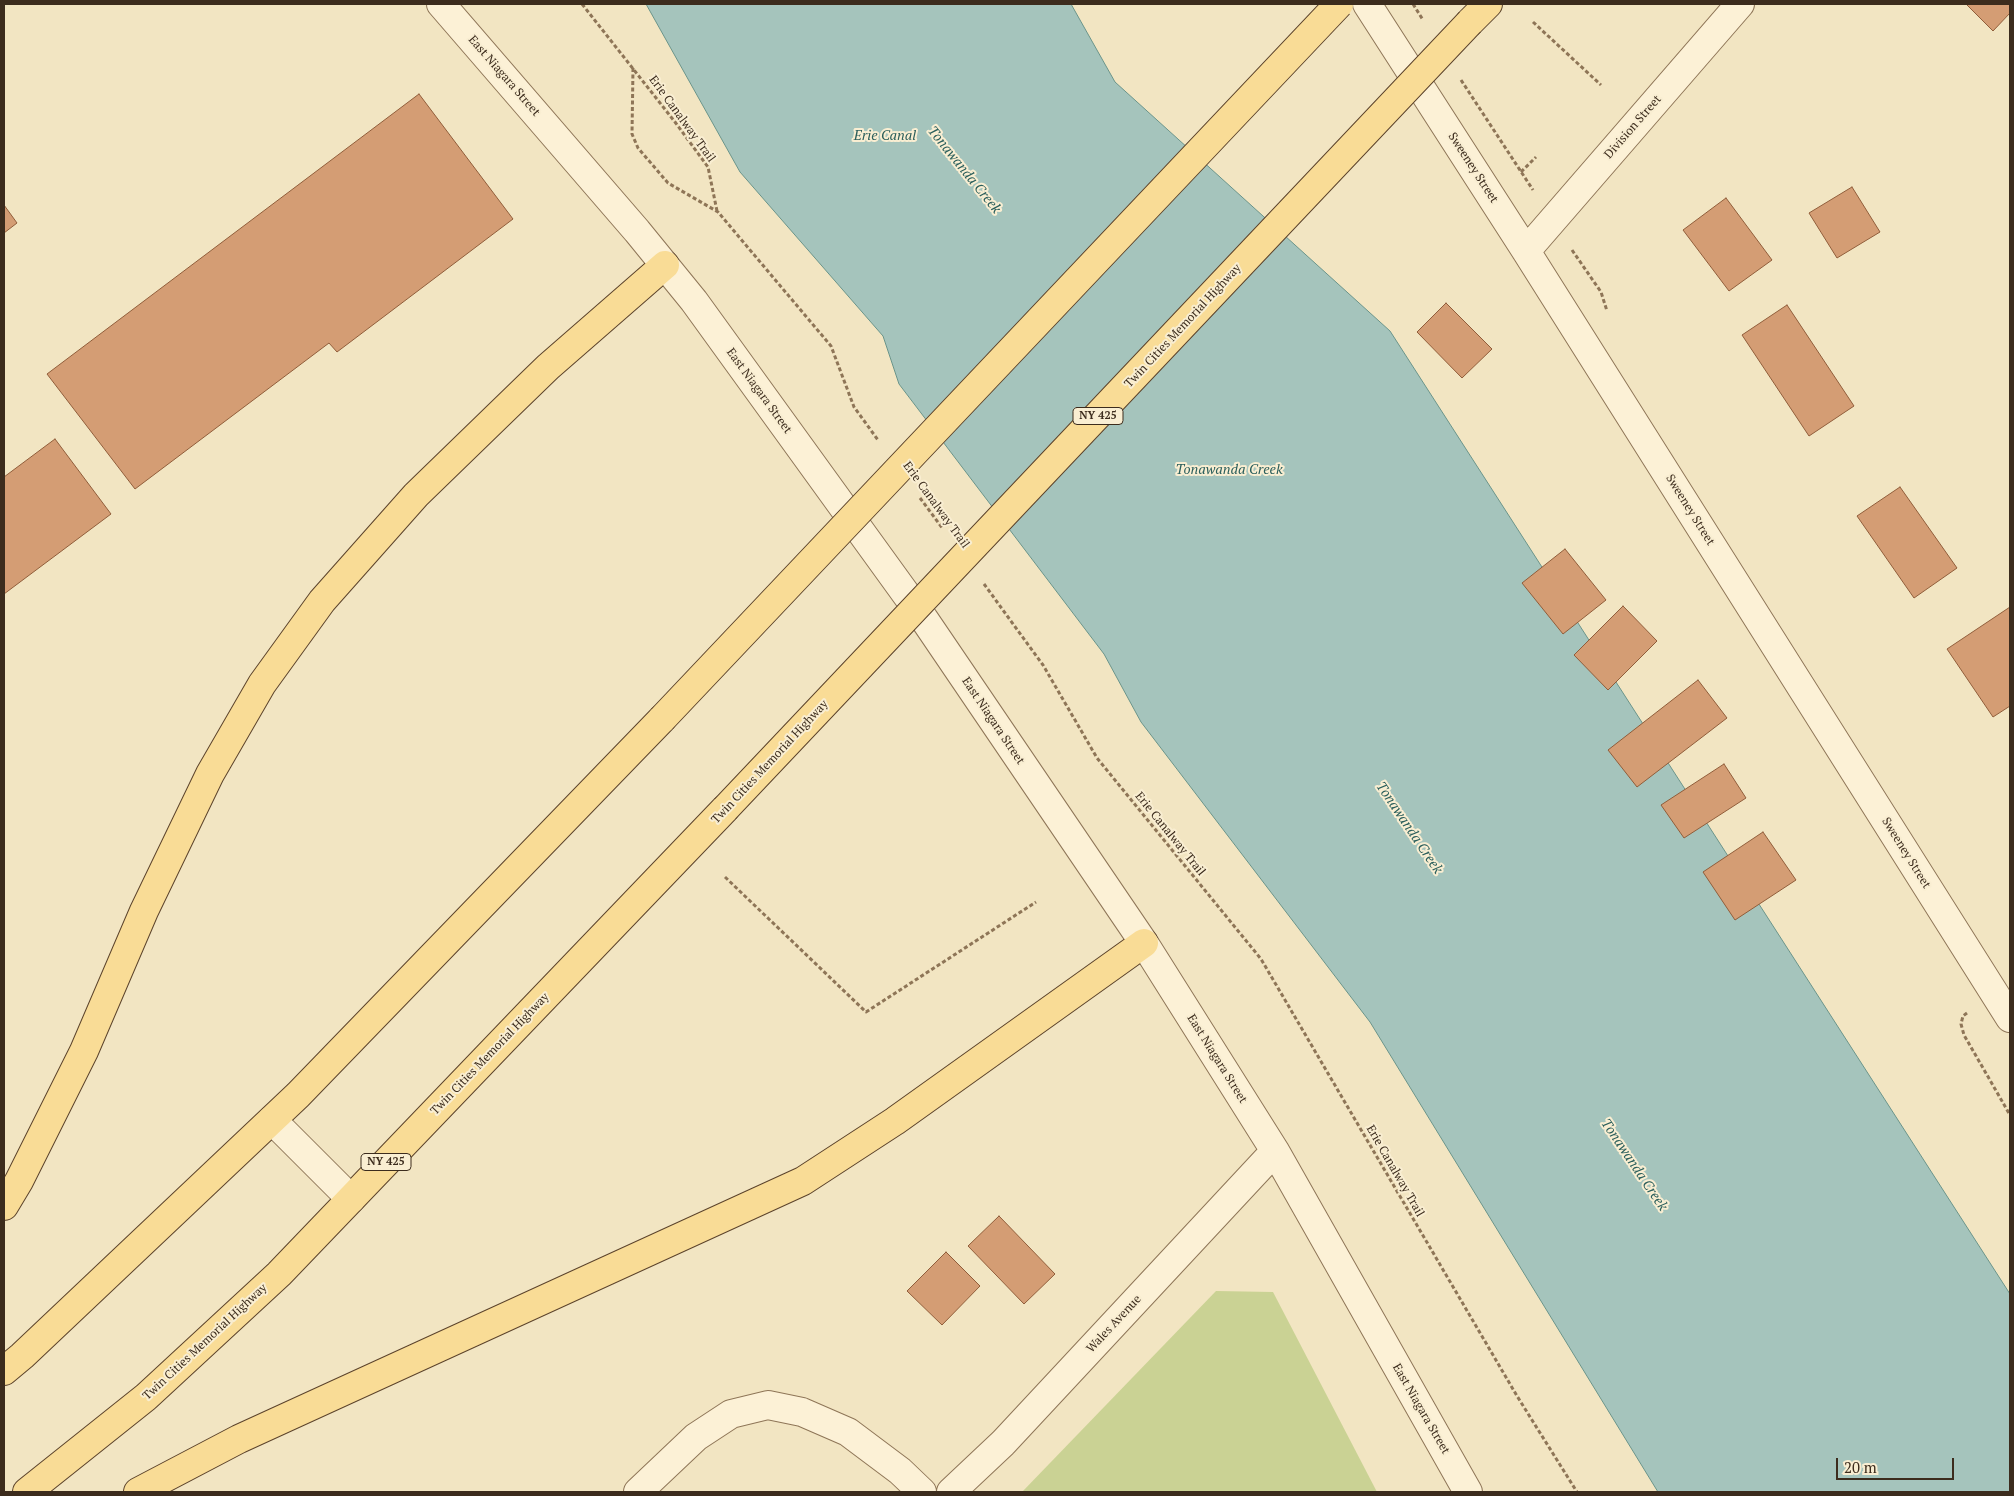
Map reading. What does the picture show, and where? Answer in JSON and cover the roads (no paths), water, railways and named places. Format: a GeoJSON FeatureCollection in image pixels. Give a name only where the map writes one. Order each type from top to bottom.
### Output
{"type":"FeatureCollection","features":[{"type":"Feature","properties":{"kind":"main road"},"geometry":{"type":"LineString","coordinates":[[4,1371],[298,1096],[662,719],[1339,4]]}},
{"type":"Feature","properties":{"kind":"main road","name":"Twin Cities Memorial Highway"},"geometry":{"type":"LineString","coordinates":[[27,1492],[146,1397],[279,1274],[725,810],[1479,13]]}},
{"type":"Feature","properties":{"kind":"main road"},"geometry":{"type":"LineString","coordinates":[[4,1206],[19,1181],[84,1051],[144,911],[210,774],[262,684],[322,601],[416,495],[548,367],[665,265]]}},
{"type":"Feature","properties":{"kind":"main road"},"geometry":{"type":"LineString","coordinates":[[138,1492],[239,1439],[802,1181],[895,1122],[1144,943]]}},
{"type":"Feature","properties":{"kind":"street","name":"East Niagara Street"},"geometry":{"type":"LineString","coordinates":[[442,4],[694,301],[924,619],[1144,943],[1275,1152],[1468,1492]]}},
{"type":"Feature","properties":{"kind":"street","name":"Sweeney Street"},"geometry":{"type":"LineString","coordinates":[[1367,4],[1526,251],[2010,1018]]}},
{"type":"Feature","properties":{"kind":"street","name":"Division Street"},"geometry":{"type":"LineString","coordinates":[[1526,251],[1740,4]]}},
{"type":"Feature","properties":{"kind":"street"},"geometry":{"type":"LineString","coordinates":[[272,1120],[351,1199]]}},
{"type":"Feature","properties":{"kind":"street","name":"Wales Avenue"},"geometry":{"type":"LineString","coordinates":[[950,1492],[1003,1444],[1275,1152]]}},
{"type":"Feature","properties":{"kind":"street"},"geometry":{"type":"LineString","coordinates":[[638,1492],[696,1436],[731,1414],[768,1405],[802,1412],[848,1432],[900,1471],[922,1492]]}},
{"type":"Feature","properties":{"kind":"water","name":"Tonawanda Creek"},"geometry":{"type":"Polygon","coordinates":[[[646,4],[1071,4],[1115,82],[1390,331],[2010,1294],[2010,1492],[1658,1492],[1370,1022],[1141,722],[1104,654],[899,384],[883,336],[740,172],[646,4]]]}},
{"type":"Feature","properties":{"kind":"water label","name":"Erie Canal"},"geometry":{"type":"Point","coordinates":[885,136]}}]}
